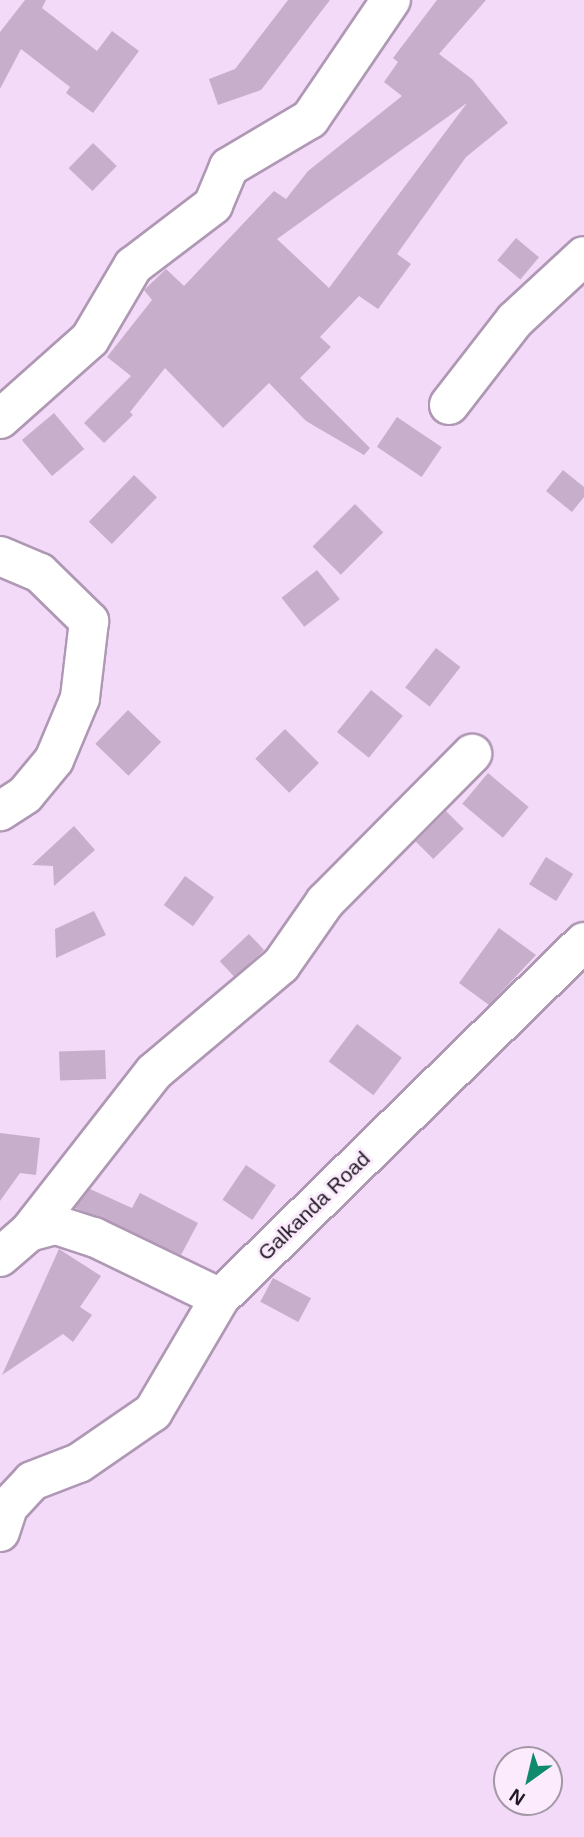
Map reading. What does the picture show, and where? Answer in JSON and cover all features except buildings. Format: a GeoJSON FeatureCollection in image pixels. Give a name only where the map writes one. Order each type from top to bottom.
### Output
{"type":"FeatureCollection","features":[{"type":"Feature","properties":{"kind":"street"},"geometry":{"type":"LineString","coordinates":[[0,419],[90,340],[133,266],[213,205],[229,167],[310,119],[391,0]]}},
{"type":"Feature","properties":{"kind":"street"},"geometry":{"type":"LineString","coordinates":[[449,405],[515,320],[584,256]]}},
{"type":"Feature","properties":{"kind":"street"},"geometry":{"type":"LineString","coordinates":[[0,555],[40,573],[89,621],[80,698],[54,760],[25,795],[0,811]]}},
{"type":"Feature","properties":{"kind":"street"},"geometry":{"type":"LineString","coordinates":[[0,1257],[29,1232],[154,1072],[281,965],[325,902],[472,754]]}},
{"type":"Feature","properties":{"kind":"street","name":"Galkanda Road"},"geometry":{"type":"LineString","coordinates":[[0,1532],[8,1507],[32,1481],[79,1464],[153,1412],[220,1298],[584,942]]}},
{"type":"Feature","properties":{"kind":"street"},"geometry":{"type":"LineString","coordinates":[[29,1232],[56,1225],[94,1237],[220,1298]]}}]}
